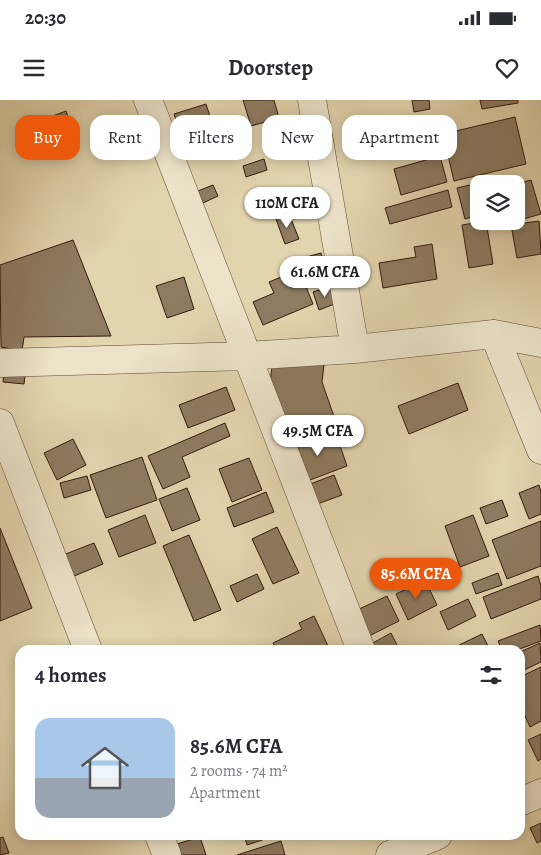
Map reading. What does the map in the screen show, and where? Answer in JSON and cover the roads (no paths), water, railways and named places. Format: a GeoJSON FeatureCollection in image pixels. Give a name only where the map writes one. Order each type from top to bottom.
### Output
{"type":"FeatureCollection","features":[{"type":"Feature","properties":{"kind":"street"},"geometry":{"type":"LineString","coordinates":[[148,100],[358,645]]}},
{"type":"Feature","properties":{"kind":"street"},"geometry":{"type":"LineString","coordinates":[[312,100],[355,349]]}},
{"type":"Feature","properties":{"kind":"street"},"geometry":{"type":"LineString","coordinates":[[0,363],[247,356],[355,349],[494,334],[540,342]]}},
{"type":"Feature","properties":{"kind":"street"},"geometry":{"type":"LineString","coordinates":[[494,334],[541,450]]}},
{"type":"Feature","properties":{"kind":"street"},"geometry":{"type":"LineString","coordinates":[[0,423],[86,645]]}},
{"type":"Feature","properties":{"kind":"street"},"geometry":{"type":"LineString","coordinates":[[525,800],[541,793]]}},
{"type":"Feature","properties":{"kind":"street"},"geometry":{"type":"LineString","coordinates":[[161,840],[167,855]]}},
{"type":"Feature","properties":{"kind":"street"},"geometry":{"type":"LineString","coordinates":[[390,855],[436,841]]}}]}
